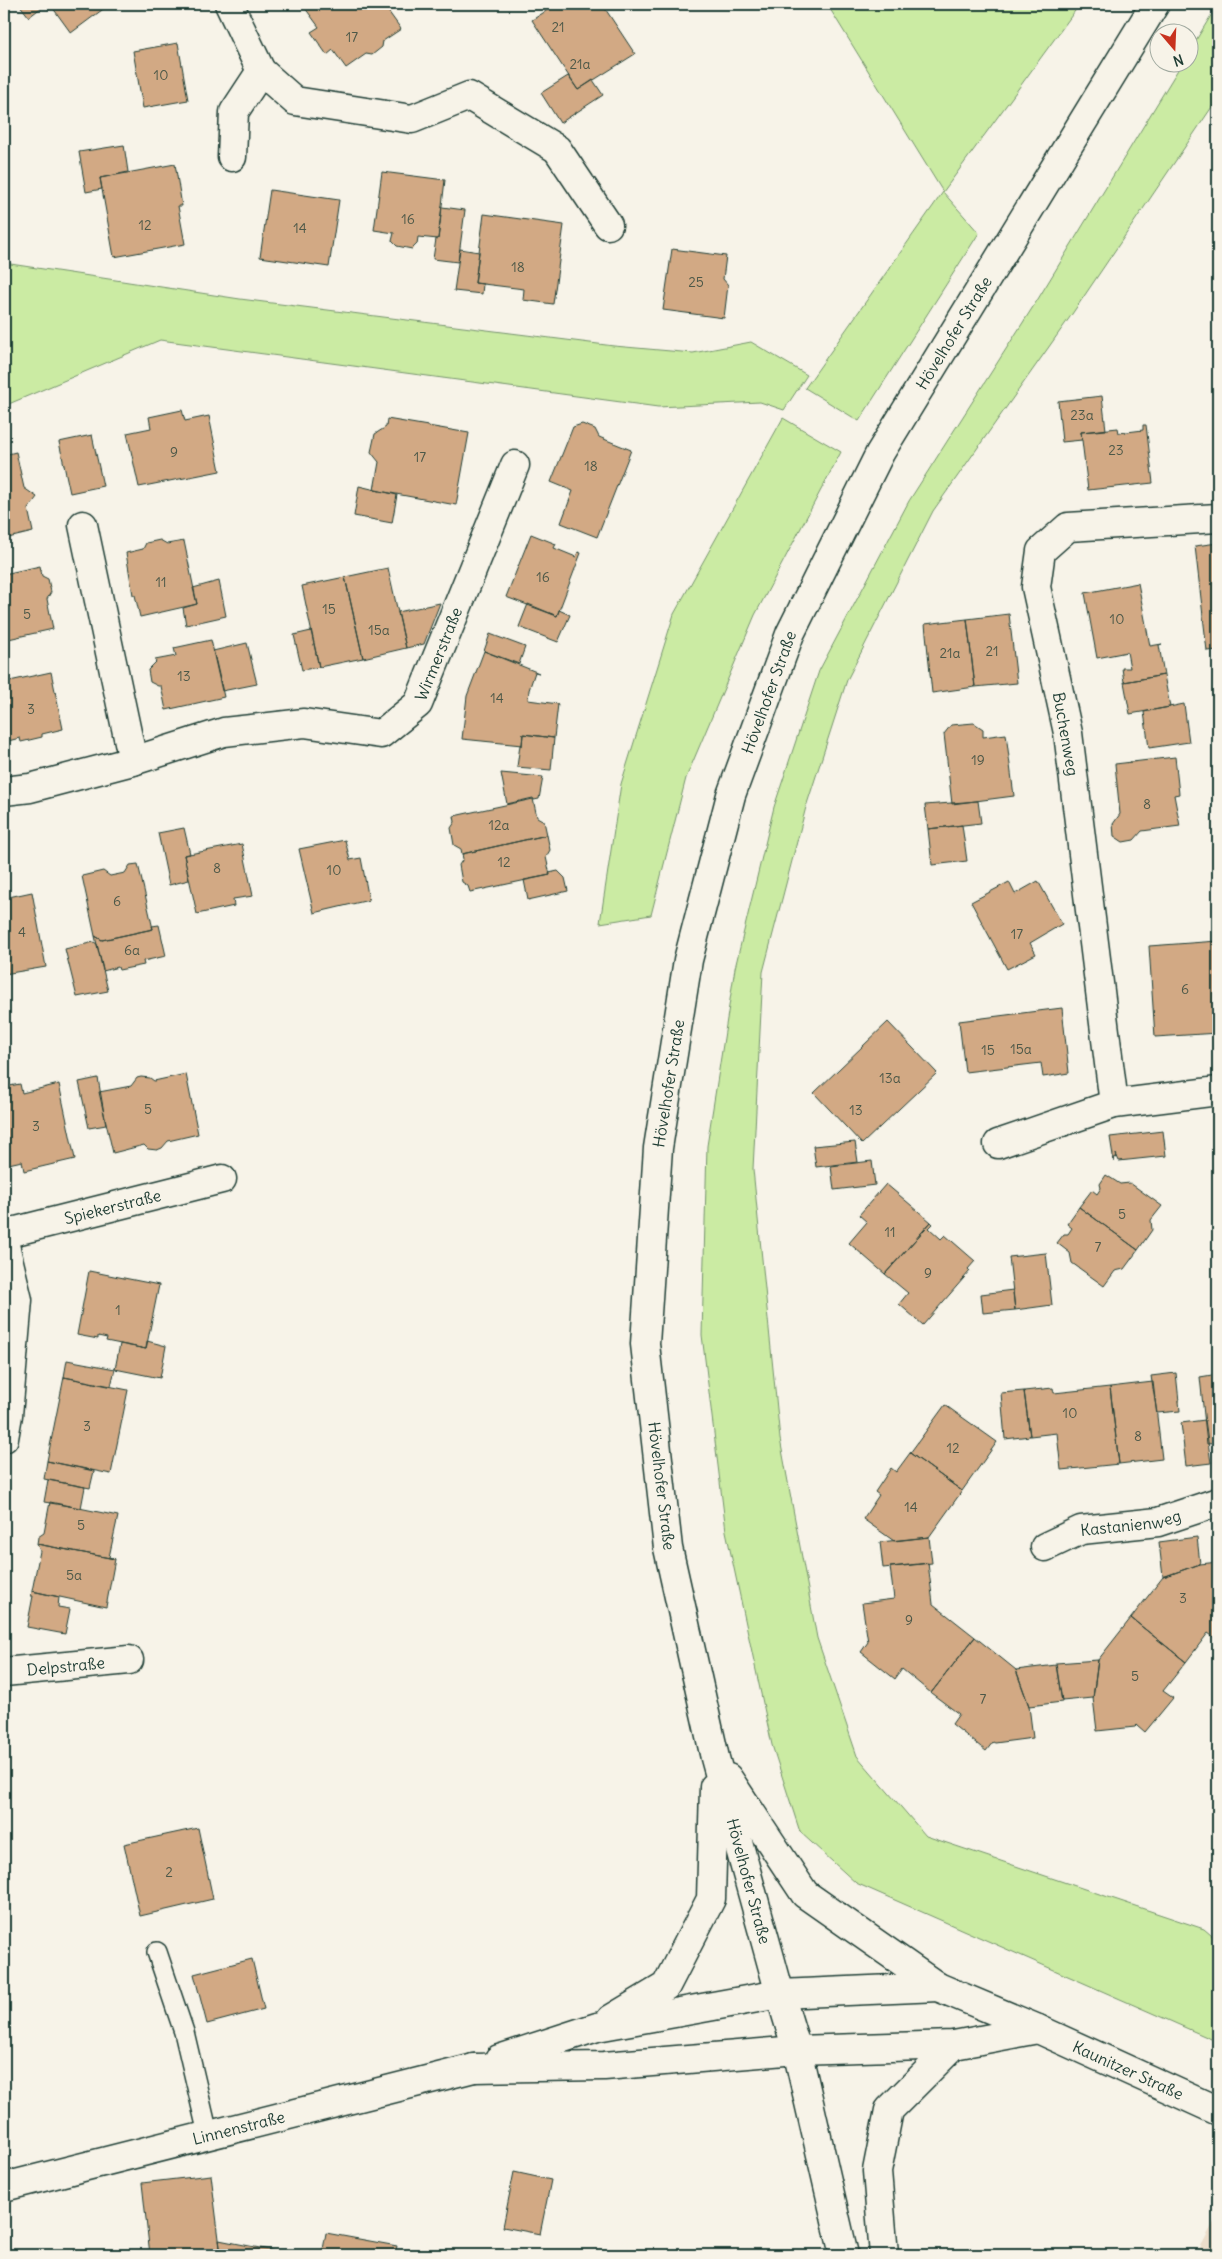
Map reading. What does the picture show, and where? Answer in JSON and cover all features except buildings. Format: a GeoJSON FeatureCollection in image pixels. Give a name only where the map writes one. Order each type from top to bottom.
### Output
{"type":"FeatureCollection","features":[{"type":"Feature","properties":{"kind":"main road"},"geometry":{"type":"LineString","coordinates":[[229,4],[261,71],[295,101],[412,119],[470,96],[557,149],[608,225]]}},
{"type":"Feature","properties":{"kind":"main road","name":"Hövelhofer Straße"},"geometry":{"type":"LineString","coordinates":[[844,2255],[797,2050],[715,1758],[668,1548],[645,1344],[658,1148],[688,960],[731,795],[790,634],[880,453],[1155,4]]}},
{"type":"Feature","properties":{"kind":"main road"},"geometry":{"type":"LineString","coordinates":[[232,157],[234,112],[261,71]]}},
{"type":"Feature","properties":{"kind":"main road","name":"Wirmerstraße"},"geometry":{"type":"LineString","coordinates":[[4,791],[30,788],[133,761],[224,732],[304,723],[381,734],[418,704],[515,465]]}},
{"type":"Feature","properties":{"kind":"main road","name":"Buchenweg"},"geometry":{"type":"LineString","coordinates":[[1114,1104],[1068,733],[1036,587],[1041,551],[1068,527],[1218,518]]}},
{"type":"Feature","properties":{"kind":"main road"},"geometry":{"type":"LineString","coordinates":[[83,526],[133,761]]}},
{"type":"Feature","properties":{"kind":"main road"},"geometry":{"type":"LineString","coordinates":[[998,1144],[1114,1104],[1218,1091]]}},
{"type":"Feature","properties":{"kind":"main road","name":"Spiekerstraße"},"geometry":{"type":"LineString","coordinates":[[4,1234],[222,1179]]}},
{"type":"Feature","properties":{"kind":"main road"},"geometry":{"type":"LineString","coordinates":[[4,1240],[18,1300],[8,1415],[4,1438]]}},
{"type":"Feature","properties":{"kind":"main road","name":"Kastanienweg"},"geometry":{"type":"LineString","coordinates":[[1045,1547],[1081,1530],[1158,1522],[1218,1502]]}},
{"type":"Feature","properties":{"kind":"main road","name":"Delpstraße"},"geometry":{"type":"LineString","coordinates":[[4,1672],[128,1660]]}},
{"type":"Feature","properties":{"kind":"main road"},"geometry":{"type":"LineString","coordinates":[[715,1758],[805,1894],[938,1987]]}},
{"type":"Feature","properties":{"kind":"main road"},"geometry":{"type":"LineString","coordinates":[[598,2027],[666,1986],[711,1899],[715,1758]]}},
{"type":"Feature","properties":{"kind":"main road"},"geometry":{"type":"LineString","coordinates":[[474,2068],[598,2027],[780,1994],[938,1987]]}},
{"type":"Feature","properties":{"kind":"main road","name":"Kaunitzer Straße"},"geometry":{"type":"LineString","coordinates":[[938,1987],[1038,2029],[1218,2111]]}},
{"type":"Feature","properties":{"kind":"main road"},"geometry":{"type":"LineString","coordinates":[[474,2068],[604,2066],[797,2050],[954,2044],[1038,2029]]}},
{"type":"Feature","properties":{"kind":"main road"},"geometry":{"type":"LineString","coordinates":[[884,2255],[877,2171],[889,2110],[954,2044]]}},
{"type":"Feature","properties":{"kind":"main road","name":"Linnenstraße"},"geometry":{"type":"LineString","coordinates":[[4,2187],[474,2068]]}},
{"type":"Feature","properties":{"kind":"lane"},"geometry":{"type":"LineString","coordinates":[[158,1952],[184,2032],[208,2134]]}},
{"type":"Feature","properties":{"kind":"shaded area"},"geometry":{"type":"Polygon","coordinates":[[[1218,2215],[1218,2255],[1196,2255],[1218,2215]]]}},
{"type":"Feature","properties":{"kind":"green space"},"geometry":{"type":"Polygon","coordinates":[[[827,4],[1080,4],[943,192],[827,4]]]}},
{"type":"Feature","properties":{"kind":"green space"},"geometry":{"type":"Polygon","coordinates":[[[1218,4],[1218,98],[1070,317],[933,511],[847,680],[806,807],[763,972],[753,1169],[780,1439],[817,1638],[857,1756],[926,1836],[1204,1929],[1218,1941],[1218,2042],[856,1883],[800,1832],[772,1745],[726,1531],[702,1335],[707,1146],[735,968],[774,807],[819,671],[909,501],[1038,299],[1177,72],[1200,72],[1200,34],[1218,4]]]}},
{"type":"Feature","properties":{"kind":"green space"},"geometry":{"type":"Polygon","coordinates":[[[943,192],[979,233],[859,421],[805,388],[943,192]]]}},
{"type":"Feature","properties":{"kind":"green space"},"geometry":{"type":"Polygon","coordinates":[[[4,263],[240,299],[614,346],[693,353],[751,342],[807,375],[784,410],[760,402],[658,407],[160,340],[4,406],[4,263]]]}},
{"type":"Feature","properties":{"kind":"green space"},"geometry":{"type":"Polygon","coordinates":[[[783,418],[841,452],[755,615],[686,778],[651,915],[600,923],[621,784],[674,614],[783,418]]]}}]}
